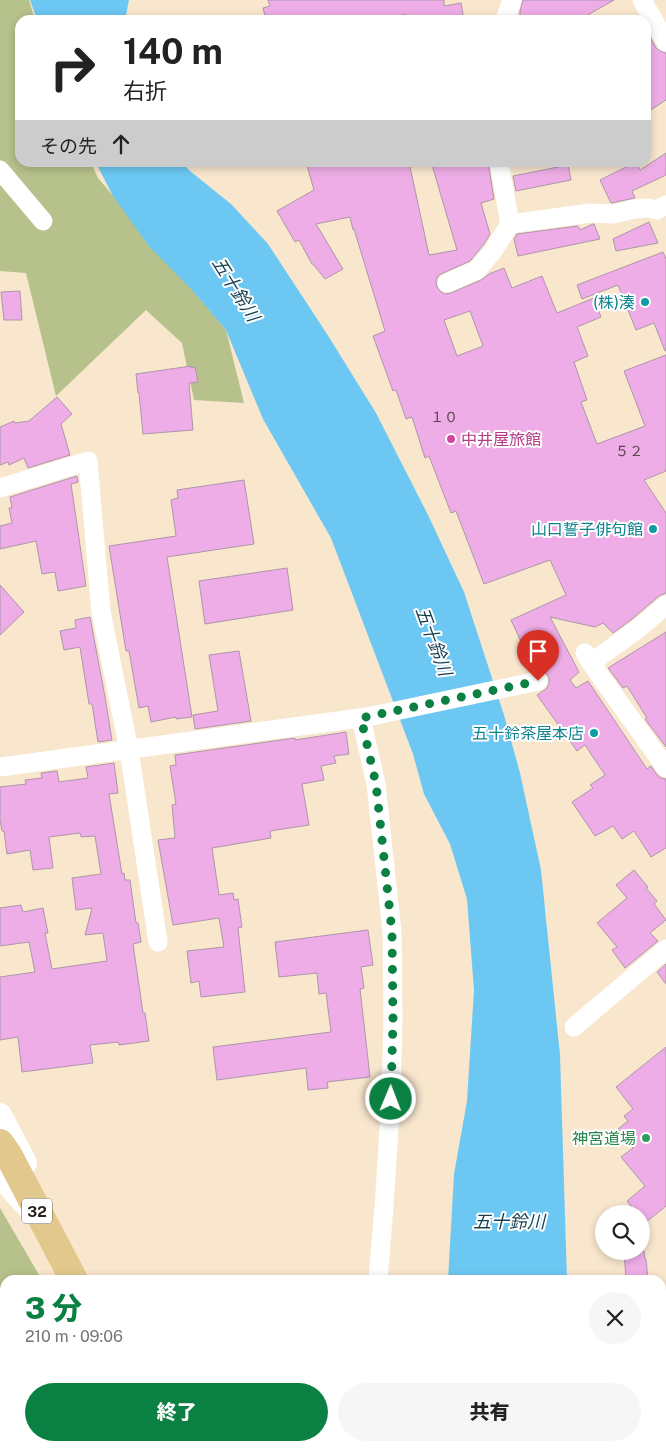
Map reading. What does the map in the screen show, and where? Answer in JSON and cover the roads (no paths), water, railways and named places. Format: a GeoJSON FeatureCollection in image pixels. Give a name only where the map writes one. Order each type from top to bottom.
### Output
{"type":"FeatureCollection","features":[{"type":"Feature","properties":{"kind":"main road","name":"32"},"geometry":{"type":"LineString","coordinates":[[0,1143],[9,1156],[71,1275]]}},
{"type":"Feature","properties":{"kind":"street"},"geometry":{"type":"LineString","coordinates":[[507,15],[512,0]]}},
{"type":"Feature","properties":{"kind":"street"},"geometry":{"type":"LineString","coordinates":[[642,0],[651,15]]}},
{"type":"Feature","properties":{"kind":"street"},"geometry":{"type":"LineString","coordinates":[[651,16],[666,42]]}},
{"type":"Feature","properties":{"kind":"street"},"geometry":{"type":"LineString","coordinates":[[447,283],[477,270],[493,251],[510,224],[499,167]]}},
{"type":"Feature","properties":{"kind":"street"},"geometry":{"type":"LineString","coordinates":[[0,170],[43,221]]}},
{"type":"Feature","properties":{"kind":"street"},"geometry":{"type":"LineString","coordinates":[[510,224],[590,213],[614,214],[634,209],[648,208],[663,213]]}},
{"type":"Feature","properties":{"kind":"street"},"geometry":{"type":"LineString","coordinates":[[0,488],[88,461],[101,612],[129,750],[158,942]]}},
{"type":"Feature","properties":{"kind":"street"},"geometry":{"type":"LineString","coordinates":[[666,604],[638,628],[588,658],[666,768]]}},
{"type":"Feature","properties":{"kind":"street"},"geometry":{"type":"LineString","coordinates":[[0,767],[364,718],[538,681]]}},
{"type":"Feature","properties":{"kind":"street"},"geometry":{"type":"LineString","coordinates":[[364,718],[376,784],[392,932],[393,1018],[391,1099],[378,1275]]}},
{"type":"Feature","properties":{"kind":"street"},"geometry":{"type":"LineString","coordinates":[[574,1028],[666,949]]}},
{"type":"Feature","properties":{"kind":"street"},"geometry":{"type":"LineString","coordinates":[[0,1115],[30,1173],[44,1224]]}},
{"type":"Feature","properties":{"kind":"street"},"geometry":{"type":"LineString","coordinates":[[0,1176],[44,1224]]}},
{"type":"Feature","properties":{"kind":"water"},"geometry":{"type":"Polygon","coordinates":[[[30,0],[129,0],[126,15],[35,15],[30,0]]]}},
{"type":"Feature","properties":{"kind":"water","name":"五十鈴川"},"geometry":{"type":"Polygon","coordinates":[[[98,167],[186,167],[231,204],[268,244],[376,413],[428,515],[464,592],[504,715],[520,773],[541,870],[560,1055],[567,1275],[448,1275],[454,1174],[467,1101],[474,990],[467,899],[450,844],[424,794],[413,754],[331,538],[263,419],[226,330],[192,290],[148,245],[113,196],[98,167]]]}},
{"type":"Feature","properties":{"kind":"place","name":"(株)湊"},"geometry":{"type":"Point","coordinates":[645,302]}},
{"type":"Feature","properties":{"kind":"place","name":"中井屋旅館"},"geometry":{"type":"Point","coordinates":[451,439]}},
{"type":"Feature","properties":{"kind":"place","name":"山口誓子俳句館"},"geometry":{"type":"Point","coordinates":[653,529]}},
{"type":"Feature","properties":{"kind":"place","name":"五十鈴茶屋本店"},"geometry":{"type":"Point","coordinates":[594,733]}},
{"type":"Feature","properties":{"kind":"place","name":"神宮道場"},"geometry":{"type":"Point","coordinates":[646,1138]}}]}
